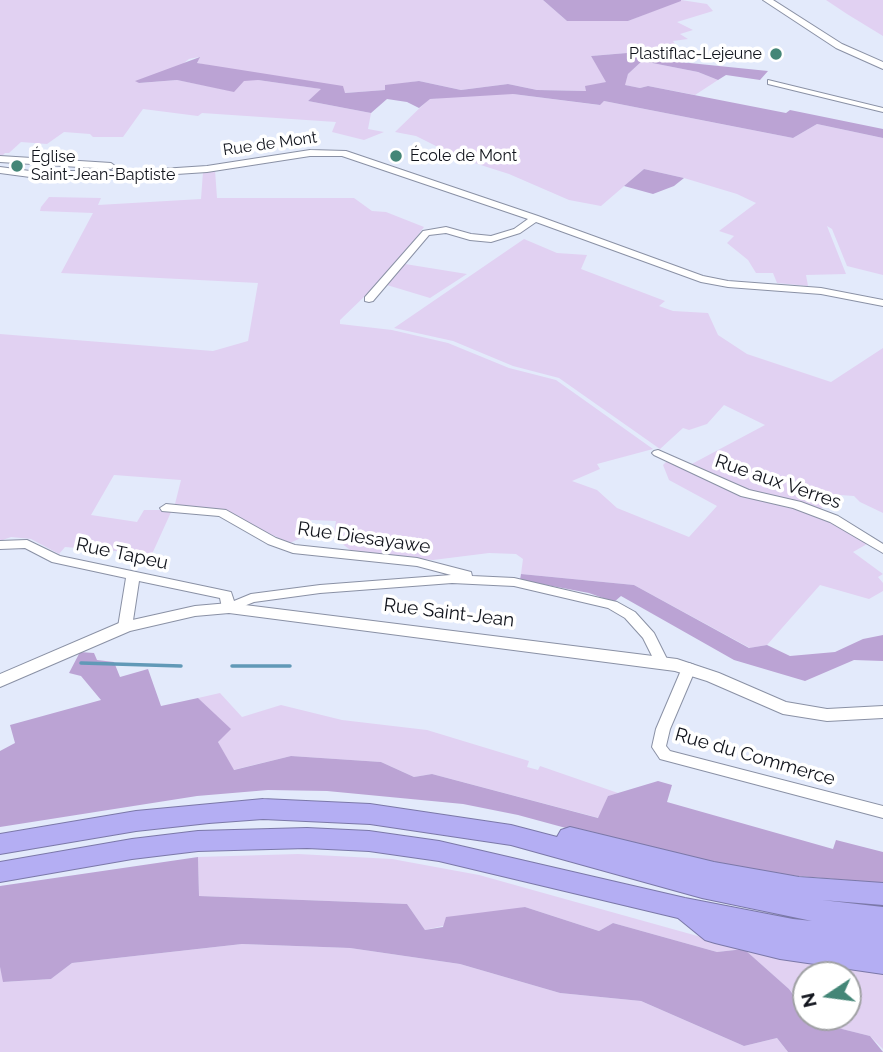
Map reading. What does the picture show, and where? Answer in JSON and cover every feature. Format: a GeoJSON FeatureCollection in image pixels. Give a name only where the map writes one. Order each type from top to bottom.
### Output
{"type":"FeatureCollection","features":[{"type":"Feature","properties":{"kind":"highway"},"geometry":{"type":"LineString","coordinates":[[0,844],[136,821],[263,809],[370,814],[510,835],[702,887],[845,915],[883,918]]}},
{"type":"Feature","properties":{"kind":"highway"},"geometry":{"type":"LineString","coordinates":[[433,822],[521,826],[714,872],[799,888],[883,894]]}},
{"type":"Feature","properties":{"kind":"highway"},"geometry":{"type":"LineString","coordinates":[[0,872],[132,849],[198,841],[307,838],[369,841],[439,851],[685,909],[793,930],[883,940]]}},
{"type":"Feature","properties":{"kind":"highway"},"geometry":{"type":"LineString","coordinates":[[685,909],[715,932],[780,947],[883,962]]}},
{"type":"Feature","properties":{"kind":"street"},"geometry":{"type":"LineString","coordinates":[[771,0],[839,46],[883,66]]}},
{"type":"Feature","properties":{"kind":"street"},"geometry":{"type":"LineString","coordinates":[[771,82],[883,110]]}},
{"type":"Feature","properties":{"kind":"street","name":"Rue de Mont"},"geometry":{"type":"LineString","coordinates":[[0,170],[30,174],[131,174],[207,169],[295,155],[335,152],[535,218],[701,279],[728,284],[832,292],[883,303]]}},
{"type":"Feature","properties":{"kind":"street"},"geometry":{"type":"LineString","coordinates":[[0,159],[127,167],[131,174]]}},
{"type":"Feature","properties":{"kind":"street"},"geometry":{"type":"LineString","coordinates":[[369,299],[426,233],[446,230],[470,237],[491,239],[517,230],[535,218]]}},
{"type":"Feature","properties":{"kind":"street","name":"Rue aux Verres"},"geometry":{"type":"LineString","coordinates":[[659,453],[745,493],[814,510],[855,529],[883,549]]}},
{"type":"Feature","properties":{"kind":"street","name":"Rue Diesayawe"},"geometry":{"type":"LineString","coordinates":[[166,508],[222,513],[272,541],[293,549],[417,562],[480,579]]}},
{"type":"Feature","properties":{"kind":"street","name":"Rue Tapeu"},"geometry":{"type":"LineString","coordinates":[[0,545],[27,544],[56,559],[226,595],[229,608]]}},
{"type":"Feature","properties":{"kind":"street"},"geometry":{"type":"LineString","coordinates":[[125,627],[133,576]]}},
{"type":"Feature","properties":{"kind":"street","name":"Rue Diesayawe"},"geometry":{"type":"LineString","coordinates":[[229,608],[250,598],[272,594],[394,583],[480,579],[514,582],[612,605],[630,615],[649,636],[662,663]]}},
{"type":"Feature","properties":{"kind":"street","name":"Rue Saint-Jean"},"geometry":{"type":"LineString","coordinates":[[0,681],[125,627],[172,615],[229,608],[662,663],[689,668],[783,708],[827,715],[883,712]]}},
{"type":"Feature","properties":{"kind":"street","name":"Rue du Commerce"},"geometry":{"type":"LineString","coordinates":[[689,668],[663,729],[659,747],[666,755],[883,812]]}},
{"type":"Feature","properties":{"kind":"shaded area"},"geometry":{"type":"Polygon","coordinates":[[[0,0],[543,0],[567,21],[628,21],[681,0],[707,4],[713,11],[677,22],[693,30],[680,34],[688,39],[673,41],[678,48],[652,50],[653,58],[627,53],[591,56],[607,82],[586,87],[587,91],[537,90],[508,84],[461,90],[419,81],[385,86],[386,90],[344,93],[197,63],[199,57],[189,59],[179,67],[136,81],[177,80],[233,91],[244,80],[258,80],[322,89],[308,101],[371,113],[368,129],[384,132],[364,140],[332,132],[336,122],[202,113],[198,116],[143,109],[123,137],[93,137],[90,134],[64,132],[47,144],[21,142],[0,158],[0,0]]]}},
{"type":"Feature","properties":{"kind":"shaded area"},"geometry":{"type":"Polygon","coordinates":[[[543,0],[681,1],[628,21],[567,21],[543,0]]]}},
{"type":"Feature","properties":{"kind":"shaded area"},"geometry":{"type":"Polygon","coordinates":[[[826,0],[883,0],[883,36],[847,14],[826,0]]]}},
{"type":"Feature","properties":{"kind":"shaded area"},"geometry":{"type":"Polygon","coordinates":[[[627,53],[660,60],[768,71],[760,80],[726,75],[718,80],[698,72],[642,61],[628,74],[625,85],[640,88],[648,86],[786,113],[790,110],[883,129],[883,138],[817,124],[793,138],[604,101],[600,105],[513,94],[430,99],[419,108],[407,102],[387,99],[371,113],[308,101],[321,89],[258,80],[244,81],[234,92],[177,80],[135,81],[200,57],[197,63],[343,86],[345,93],[385,90],[385,85],[419,81],[461,90],[508,84],[537,90],[586,91],[585,86],[606,82],[591,56],[627,53]]]}},
{"type":"Feature","properties":{"kind":"shaded area"},"geometry":{"type":"Polygon","coordinates":[[[642,61],[698,72],[718,80],[695,95],[648,86],[640,88],[624,85],[628,74],[642,61]]]}},
{"type":"Feature","properties":{"kind":"shaded area"},"geometry":{"type":"Polygon","coordinates":[[[513,94],[599,105],[604,101],[793,138],[817,124],[883,138],[883,275],[847,266],[832,229],[827,226],[846,274],[806,275],[808,286],[777,283],[773,273],[756,273],[748,260],[727,243],[734,236],[719,231],[756,203],[737,194],[644,169],[601,206],[569,200],[509,174],[443,153],[442,149],[416,136],[395,132],[429,99],[513,94]]]}},
{"type":"Feature","properties":{"kind":"shaded area"},"geometry":{"type":"Polygon","coordinates":[[[644,169],[684,178],[674,186],[653,194],[624,186],[644,169]]]}},
{"type":"Feature","properties":{"kind":"shaded area"},"geometry":{"type":"Polygon","coordinates":[[[215,170],[217,198],[354,198],[372,211],[386,212],[424,227],[392,270],[340,320],[340,324],[392,330],[448,343],[509,368],[556,380],[653,449],[597,464],[600,469],[572,481],[597,490],[617,508],[689,537],[717,506],[669,480],[663,465],[667,461],[740,495],[787,506],[829,521],[867,544],[853,552],[883,574],[878,577],[883,583],[883,591],[869,599],[820,585],[767,645],[750,648],[634,585],[521,574],[523,559],[516,554],[489,553],[433,560],[353,552],[333,537],[336,521],[311,520],[303,537],[290,543],[222,512],[175,504],[181,480],[114,475],[91,515],[137,522],[144,510],[172,510],[152,554],[65,547],[59,554],[31,539],[11,537],[0,541],[0,334],[213,351],[248,341],[258,283],[61,273],[93,213],[40,211],[41,207],[49,197],[101,198],[98,205],[201,199],[203,172],[215,170]]]}},
{"type":"Feature","properties":{"kind":"shaded area"},"geometry":{"type":"Polygon","coordinates":[[[524,239],[557,253],[587,255],[581,269],[665,301],[659,306],[673,311],[708,313],[718,335],[747,354],[831,382],[883,348],[883,513],[860,502],[854,496],[840,495],[819,510],[784,498],[744,489],[688,466],[765,425],[724,405],[707,424],[689,430],[683,428],[660,449],[559,378],[513,366],[453,341],[394,328],[524,239]]]}},
{"type":"Feature","properties":{"kind":"shaded area"},"geometry":{"type":"Polygon","coordinates":[[[405,264],[467,274],[430,298],[387,285],[405,264]]]}},
{"type":"Feature","properties":{"kind":"shaded area"},"geometry":{"type":"Polygon","coordinates":[[[521,574],[634,585],[749,648],[767,645],[790,656],[835,652],[863,639],[883,635],[883,661],[854,660],[805,681],[734,660],[621,596],[614,602],[589,593],[520,580],[521,574]]]}},
{"type":"Feature","properties":{"kind":"shaded area"},"geometry":{"type":"Polygon","coordinates":[[[80,652],[94,653],[97,660],[114,662],[120,677],[148,669],[161,706],[198,698],[231,729],[218,742],[234,770],[291,756],[381,762],[414,777],[432,774],[598,818],[608,796],[658,781],[672,785],[667,802],[833,849],[836,840],[883,852],[883,883],[762,873],[463,804],[327,791],[268,790],[197,796],[0,827],[0,751],[15,743],[10,725],[101,700],[81,676],[69,673],[80,652]]]}},
{"type":"Feature","properties":{"kind":"shaded area"},"geometry":{"type":"Polygon","coordinates":[[[220,693],[242,717],[281,705],[342,720],[427,730],[529,761],[527,767],[538,770],[540,766],[618,793],[608,796],[599,818],[432,774],[414,777],[381,762],[291,756],[233,770],[218,742],[230,729],[198,698],[220,693]]]}},
{"type":"Feature","properties":{"kind":"shaded area"},"geometry":{"type":"Polygon","coordinates":[[[298,854],[392,859],[479,875],[744,949],[717,952],[613,923],[599,931],[525,907],[425,930],[407,904],[199,896],[198,857],[298,854]]]}},
{"type":"Feature","properties":{"kind":"shaded area"},"geometry":{"type":"Polygon","coordinates":[[[198,857],[199,896],[407,904],[425,930],[443,927],[446,917],[525,907],[599,931],[613,923],[717,952],[744,949],[792,993],[792,1031],[850,1031],[870,1036],[883,1052],[788,1052],[777,1038],[744,1046],[641,1001],[560,993],[460,964],[350,948],[242,944],[72,963],[51,979],[3,982],[0,967],[0,886],[198,857]]]}},
{"type":"Feature","properties":{"kind":"shaded area"},"geometry":{"type":"Polygon","coordinates":[[[242,944],[350,948],[460,964],[560,993],[641,1001],[744,1046],[777,1038],[788,1052],[0,1052],[0,967],[4,982],[51,979],[72,963],[242,944]]]}},
{"type":"Feature","properties":{"kind":"shaded area"},"geometry":{"type":"Polygon","coordinates":[[[744,949],[811,961],[792,961],[792,993],[744,949]]]}},
{"type":"Feature","properties":{"kind":"shaded area"},"geometry":{"type":"Polygon","coordinates":[[[862,970],[883,974],[883,1049],[870,1036],[850,1031],[862,1031],[862,970]]]}},
{"type":"Feature","properties":{"kind":"waterway"},"geometry":{"type":"LineString","coordinates":[[81,663],[181,666]]}},
{"type":"Feature","properties":{"kind":"waterway"},"geometry":{"type":"LineString","coordinates":[[232,666],[290,666]]}},
{"type":"Feature","properties":{"kind":"place","name":"Plastiflac-Lejeune"},"geometry":{"type":"Point","coordinates":[776,54]}},
{"type":"Feature","properties":{"kind":"place","name":"École de Mont"},"geometry":{"type":"Point","coordinates":[396,156]}},
{"type":"Feature","properties":{"kind":"place","name":"Église Saint-Jean-Baptiste"},"geometry":{"type":"Point","coordinates":[17,166]}}]}
